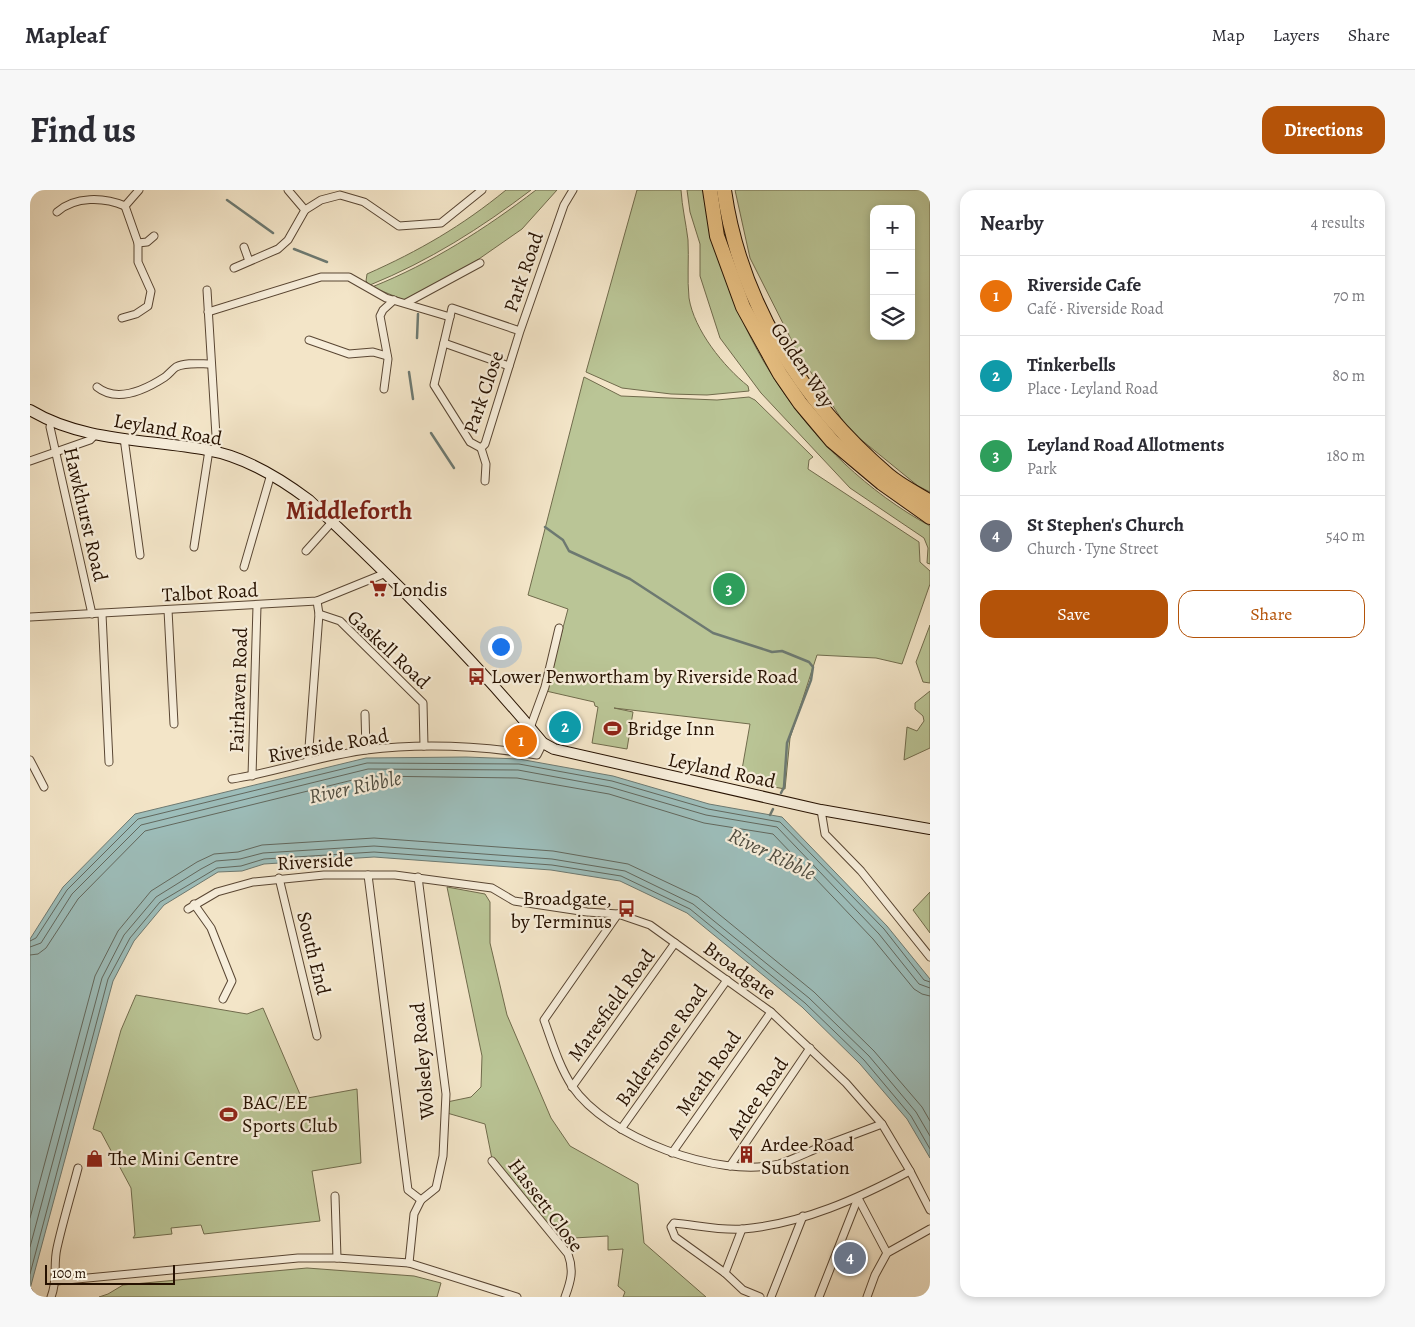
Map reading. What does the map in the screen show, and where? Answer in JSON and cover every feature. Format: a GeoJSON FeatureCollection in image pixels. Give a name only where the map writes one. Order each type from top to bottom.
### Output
{"type":"FeatureCollection","features":[{"type":"Feature","properties":{"kind":"highway","name":"Golden Way"},"geometry":{"type":"LineString","coordinates":[[710,190],[717,236],[743,307],[780,374],[800,403],[832,441],[882,483],[930,517]]}},
{"type":"Feature","properties":{"kind":"highway","name":"Golden Way"},"geometry":{"type":"LineString","coordinates":[[724,190],[729,224],[737,254],[775,341],[790,367],[820,406],[857,446],[890,477],[930,502]]}},
{"type":"Feature","properties":{"kind":"main road","name":"Leyland Road"},"geometry":{"type":"LineString","coordinates":[[30,410],[51,421],[96,434],[213,451],[271,474],[309,500],[386,574],[477,665],[543,743],[565,753],[821,810],[930,829]]}},
{"type":"Feature","properties":{"kind":"street"},"geometry":{"type":"LineString","coordinates":[[125,206],[138,190]]}},
{"type":"Feature","properties":{"kind":"street"},"geometry":{"type":"LineString","coordinates":[[288,190],[305,210]]}},
{"type":"Feature","properties":{"kind":"street"},"geometry":{"type":"LineString","coordinates":[[234,268],[278,249],[288,240],[305,210],[321,200],[340,195],[364,202],[399,226],[441,223],[482,190]]}},
{"type":"Feature","properties":{"kind":"street","name":"Park Road"},"geometry":{"type":"LineString","coordinates":[[450,317],[452,308],[520,331],[564,205],[573,190]]}},
{"type":"Feature","properties":{"kind":"street"},"geometry":{"type":"LineString","coordinates":[[57,212],[66,203],[93,200],[111,200],[125,206],[138,243],[138,262],[151,292],[148,306],[136,314],[122,318]]}},
{"type":"Feature","properties":{"kind":"street"},"geometry":{"type":"LineString","coordinates":[[138,243],[147,242],[154,236]]}},
{"type":"Feature","properties":{"kind":"street"},"geometry":{"type":"LineString","coordinates":[[244,247],[249,261]]}},
{"type":"Feature","properties":{"kind":"street"},"geometry":{"type":"LineString","coordinates":[[406,303],[480,264]]}},
{"type":"Feature","properties":{"kind":"street"},"geometry":{"type":"LineString","coordinates":[[208,312],[321,277],[349,277],[386,298],[450,317]]}},
{"type":"Feature","properties":{"kind":"street"},"geometry":{"type":"LineString","coordinates":[[194,547],[213,451],[207,290]]}},
{"type":"Feature","properties":{"kind":"street"},"geometry":{"type":"LineString","coordinates":[[384,389],[388,366],[380,316],[383,310],[394,300]]}},
{"type":"Feature","properties":{"kind":"street","name":"Park Close"},"geometry":{"type":"LineString","coordinates":[[450,317],[434,385],[470,442],[481,448],[485,444],[520,331]]}},
{"type":"Feature","properties":{"kind":"street"},"geometry":{"type":"LineString","coordinates":[[309,340],[350,354],[372,352],[387,356]]}},
{"type":"Feature","properties":{"kind":"street"},"geometry":{"type":"LineString","coordinates":[[444,343],[510,366]]}},
{"type":"Feature","properties":{"kind":"street"},"geometry":{"type":"LineString","coordinates":[[97,387],[105,393],[115,395],[128,393],[151,386],[177,367],[189,364],[211,364]]}},
{"type":"Feature","properties":{"kind":"street","name":"Hawkhurst Road"},"geometry":{"type":"LineString","coordinates":[[51,421],[56,453],[92,614]]}},
{"type":"Feature","properties":{"kind":"street"},"geometry":{"type":"LineString","coordinates":[[30,461],[90,440],[96,434]]}},
{"type":"Feature","properties":{"kind":"street"},"geometry":{"type":"LineString","coordinates":[[124,438],[140,555]]}},
{"type":"Feature","properties":{"kind":"street"},"geometry":{"type":"LineString","coordinates":[[481,448],[486,464],[485,481]]}},
{"type":"Feature","properties":{"kind":"street"},"geometry":{"type":"LineString","coordinates":[[244,567],[271,474]]}},
{"type":"Feature","properties":{"kind":"street"},"geometry":{"type":"LineString","coordinates":[[306,552],[332,522]]}},
{"type":"Feature","properties":{"kind":"street","name":"Talbot Road"},"geometry":{"type":"LineString","coordinates":[[30,617],[257,606],[318,601],[386,574]]}},
{"type":"Feature","properties":{"kind":"street"},"geometry":{"type":"LineString","coordinates":[[308,761],[319,614],[318,601]]}},
{"type":"Feature","properties":{"kind":"street","name":"Fairhaven Road"},"geometry":{"type":"LineString","coordinates":[[252,776],[257,606]]}},
{"type":"Feature","properties":{"kind":"street"},"geometry":{"type":"LineString","coordinates":[[168,610],[174,724]]}},
{"type":"Feature","properties":{"kind":"street"},"geometry":{"type":"LineString","coordinates":[[102,614],[109,762]]}},
{"type":"Feature","properties":{"kind":"street","name":"Gaskell Road"},"geometry":{"type":"LineString","coordinates":[[319,614],[340,620],[423,703],[424,746]]}},
{"type":"Feature","properties":{"kind":"street"},"geometry":{"type":"LineString","coordinates":[[530,728],[545,687],[559,628]]}},
{"type":"Feature","properties":{"kind":"street"},"geometry":{"type":"LineString","coordinates":[[365,714],[366,750]]}},
{"type":"Feature","properties":{"kind":"street","name":"Riverside Road"},"geometry":{"type":"LineString","coordinates":[[232,779],[252,776],[308,761],[366,750],[424,746],[499,750],[537,755],[543,743]]}},
{"type":"Feature","properties":{"kind":"street"},"geometry":{"type":"LineString","coordinates":[[30,760],[44,787]]}},
{"type":"Feature","properties":{"kind":"street"},"geometry":{"type":"LineString","coordinates":[[821,810],[825,834],[860,871],[930,957]]}},
{"type":"Feature","properties":{"kind":"street"},"geometry":{"type":"LineString","coordinates":[[368,875],[408,1190],[421,1200]]}},
{"type":"Feature","properties":{"kind":"street","name":"Riverside"},"geometry":{"type":"LineString","coordinates":[[224,999],[232,981],[211,928],[191,906],[231,887],[279,878],[368,875],[418,877],[449,881]]}},
{"type":"Feature","properties":{"kind":"street","name":"Wolseley Road"},"geometry":{"type":"LineString","coordinates":[[409,1263],[414,1214],[421,1200],[436,1188],[438,1180],[443,1156],[446,1094],[418,877]]}},
{"type":"Feature","properties":{"kind":"street","name":"South End"},"geometry":{"type":"LineString","coordinates":[[279,878],[317,1036]]}},
{"type":"Feature","properties":{"kind":"street","name":"Broadgate"},"geometry":{"type":"LineString","coordinates":[[449,881],[492,888],[514,901],[587,912],[618,914],[650,925],[770,1012],[846,1083],[882,1124],[910,1171],[930,1210]]}},
{"type":"Feature","properties":{"kind":"street"},"geometry":{"type":"LineString","coordinates":[[618,914],[544,1020],[559,1061],[572,1087],[604,1118],[621,1129],[672,1153],[730,1166],[780,1164],[882,1124]]}},
{"type":"Feature","properties":{"kind":"street","name":"Maresfield Road"},"geometry":{"type":"LineString","coordinates":[[572,1087],[675,943]]}},
{"type":"Feature","properties":{"kind":"street","name":"Balderstone Road"},"geometry":{"type":"LineString","coordinates":[[621,1129],[727,980]]}},
{"type":"Feature","properties":{"kind":"street","name":"Meath Road"},"geometry":{"type":"LineString","coordinates":[[672,1153],[770,1012]]}},
{"type":"Feature","properties":{"kind":"street","name":"Ardee Road"},"geometry":{"type":"LineString","coordinates":[[730,1166],[810,1048]]}},
{"type":"Feature","properties":{"kind":"street","name":"Hassett Close"},"geometry":{"type":"LineString","coordinates":[[492,1161],[568,1254],[572,1265],[572,1281],[564,1297]]}},
{"type":"Feature","properties":{"kind":"street"},"geometry":{"type":"LineString","coordinates":[[51,1297],[56,1282],[57,1247],[78,1168]]}},
{"type":"Feature","properties":{"kind":"street"},"geometry":{"type":"LineString","coordinates":[[760,1297],[743,1290],[725,1273],[675,1237],[672,1232],[674,1223],[742,1229],[803,1216],[858,1198],[910,1171]]}},
{"type":"Feature","properties":{"kind":"street"},"geometry":{"type":"LineString","coordinates":[[335,1196],[337,1258]]}},
{"type":"Feature","properties":{"kind":"street"},"geometry":{"type":"LineString","coordinates":[[858,1198],[887,1253]]}},
{"type":"Feature","properties":{"kind":"street"},"geometry":{"type":"LineString","coordinates":[[819,1297],[858,1198]]}},
{"type":"Feature","properties":{"kind":"street"},"geometry":{"type":"LineString","coordinates":[[770,1297],[803,1216]]}},
{"type":"Feature","properties":{"kind":"street"},"geometry":{"type":"LineString","coordinates":[[725,1273],[742,1229]]}},
{"type":"Feature","properties":{"kind":"street"},"geometry":{"type":"LineString","coordinates":[[867,1297],[875,1275],[887,1253],[930,1229]]}},
{"type":"Feature","properties":{"kind":"street"},"geometry":{"type":"LineString","coordinates":[[56,1282],[298,1258],[337,1258],[409,1263],[518,1297]]}},
{"type":"Feature","properties":{"kind":"street"},"geometry":{"type":"LineString","coordinates":[[489,1297],[491,1288]]}},
{"type":"Feature","properties":{"kind":"green space"},"geometry":{"type":"Polygon","coordinates":[[[506,190],[531,190],[493,218],[454,243],[392,276],[370,285],[366,281],[367,274],[440,237],[506,190]]]}},
{"type":"Feature","properties":{"kind":"green space"},"geometry":{"type":"Polygon","coordinates":[[[536,190],[557,190],[522,229],[476,261],[404,300],[372,287],[437,256],[497,218],[536,190]]]}},
{"type":"Feature","properties":{"kind":"green space"},"geometry":{"type":"Polygon","coordinates":[[[637,190],[681,190],[688,240],[688,291],[692,310],[711,347],[729,369],[748,386],[749,391],[707,395],[671,394],[622,388],[586,372],[637,190]]]}},
{"type":"Feature","properties":{"kind":"green space"},"geometry":{"type":"Polygon","coordinates":[[[687,190],[703,190],[714,242],[730,291],[752,339],[778,384],[809,426],[845,464],[885,497],[930,526],[930,564],[927,563],[928,548],[924,538],[850,488],[761,393],[720,338],[700,276],[700,244],[690,212],[687,190]]]}},
{"type":"Feature","properties":{"kind":"green space"},"geometry":{"type":"Polygon","coordinates":[[[735,190],[930,190],[930,492],[918,486],[848,429],[797,351],[750,258],[735,190]]]}},
{"type":"Feature","properties":{"kind":"green space"},"geometry":{"type":"Polygon","coordinates":[[[584,377],[621,396],[717,400],[749,397],[755,400],[813,457],[809,460],[808,469],[919,542],[920,562],[930,571],[930,584],[902,664],[876,658],[817,655],[790,738],[785,789],[740,781],[750,724],[614,708],[633,712],[627,749],[592,743],[598,707],[595,706],[594,702],[546,691],[568,609],[528,595],[584,377]]]}},
{"type":"Feature","properties":{"kind":"green space"},"geometry":{"type":"Polygon","coordinates":[[[930,625],[930,683],[923,682],[916,662],[930,625]]]}},
{"type":"Feature","properties":{"kind":"green space"},"geometry":{"type":"Polygon","coordinates":[[[930,691],[930,748],[904,760],[907,727],[917,731],[924,721],[923,716],[915,709],[915,703],[930,691]]]}},
{"type":"Feature","properties":{"kind":"green space"},"geometry":{"type":"Polygon","coordinates":[[[447,887],[485,894],[490,902],[490,943],[507,1015],[551,1118],[570,1146],[638,1184],[644,1243],[706,1297],[623,1297],[625,1292],[618,1286],[623,1249],[608,1250],[608,1236],[557,1239],[492,1159],[485,1124],[447,1113],[447,1102],[471,1097],[481,1087],[482,1056],[447,887]]]}},
{"type":"Feature","properties":{"kind":"green space"},"geometry":{"type":"Polygon","coordinates":[[[930,892],[930,933],[913,910],[930,892]]]}},
{"type":"Feature","properties":{"kind":"green space","name":"BAC/EE Sports Club"},"geometry":{"type":"Polygon","coordinates":[[[136,995],[247,1014],[263,1008],[302,1099],[357,1089],[361,1163],[312,1171],[320,1221],[204,1234],[201,1225],[171,1228],[172,1234],[133,1238],[135,1235],[131,1188],[101,1132],[93,1129],[121,1030],[136,995]]]}},
{"type":"Feature","properties":{"kind":"green space"},"geometry":{"type":"Polygon","coordinates":[[[307,1268],[414,1276],[441,1283],[437,1297],[99,1297],[123,1285],[307,1268]]]}},
{"type":"Feature","properties":{"kind":"water","name":"River Ribble"},"geometry":{"type":"Polygon","coordinates":[[[466,757],[519,759],[613,776],[709,804],[782,817],[887,926],[930,979],[930,1158],[907,1119],[860,1064],[802,1007],[687,913],[620,881],[551,870],[374,857],[264,864],[242,871],[218,872],[164,905],[134,941],[113,981],[30,1289],[30,939],[63,887],[135,814],[366,758],[466,757]]]}},
{"type":"Feature","properties":{"kind":"waterway"},"geometry":{"type":"LineString","coordinates":[[227,200],[273,233]]}},
{"type":"Feature","properties":{"kind":"waterway"},"geometry":{"type":"LineString","coordinates":[[294,249],[327,262]]}},
{"type":"Feature","properties":{"kind":"waterway"},"geometry":{"type":"LineString","coordinates":[[417,338],[418,314]]}},
{"type":"Feature","properties":{"kind":"waterway"},"geometry":{"type":"LineString","coordinates":[[409,372],[413,399]]}},
{"type":"Feature","properties":{"kind":"waterway"},"geometry":{"type":"LineString","coordinates":[[431,433],[454,468]]}},
{"type":"Feature","properties":{"kind":"waterway"},"geometry":{"type":"LineString","coordinates":[[545,527],[563,540],[569,551],[630,579],[713,633],[772,652],[782,651],[809,662],[813,667],[811,680],[787,743],[784,787],[781,793]]}},
{"type":"Feature","properties":{"kind":"waterway"},"geometry":{"type":"LineString","coordinates":[[770,815],[773,809]]}},
{"type":"Feature","properties":{"kind":"railway"},"geometry":{"type":"LineString","coordinates":[[30,1290],[34,1297]]}},
{"type":"Feature","properties":{"kind":"place","name":"Londis"},"geometry":{"type":"Point","coordinates":[378,589]}},
{"type":"Feature","properties":{"kind":"place","name":"Leyland Road Allotments"},"geometry":{"type":"Point","coordinates":[729,589]}},
{"type":"Feature","properties":{"kind":"place","name":"Lower Penwortham by Riverside Road"},"geometry":{"type":"Point","coordinates":[477,676]}},
{"type":"Feature","properties":{"kind":"place","name":"Tinkerbells"},"geometry":{"type":"Point","coordinates":[565,727]}},
{"type":"Feature","properties":{"kind":"place","name":"Bridge Inn"},"geometry":{"type":"Point","coordinates":[613,728]}},
{"type":"Feature","properties":{"kind":"place","name":"Riverside Cafe"},"geometry":{"type":"Point","coordinates":[521,741]}},
{"type":"Feature","properties":{"kind":"place","name":"Broadgate, by Terminus"},"geometry":{"type":"Point","coordinates":[626,909]}},
{"type":"Feature","properties":{"kind":"place","name":"BAC/EE Sports Club"},"geometry":{"type":"Point","coordinates":[228,1114]}},
{"type":"Feature","properties":{"kind":"place","name":"Ardee Road Substation"},"geometry":{"type":"Point","coordinates":[747,1155]}},
{"type":"Feature","properties":{"kind":"place","name":"The Mini Centre"},"geometry":{"type":"Point","coordinates":[94,1158]}},
{"type":"Feature","properties":{"kind":"place","name":"St Stephen's Church"},"geometry":{"type":"Point","coordinates":[850,1258]}},
{"type":"Feature","properties":{"kind":"district","name":"Middleforth"},"geometry":{"type":"Point","coordinates":[349,510]}}]}
